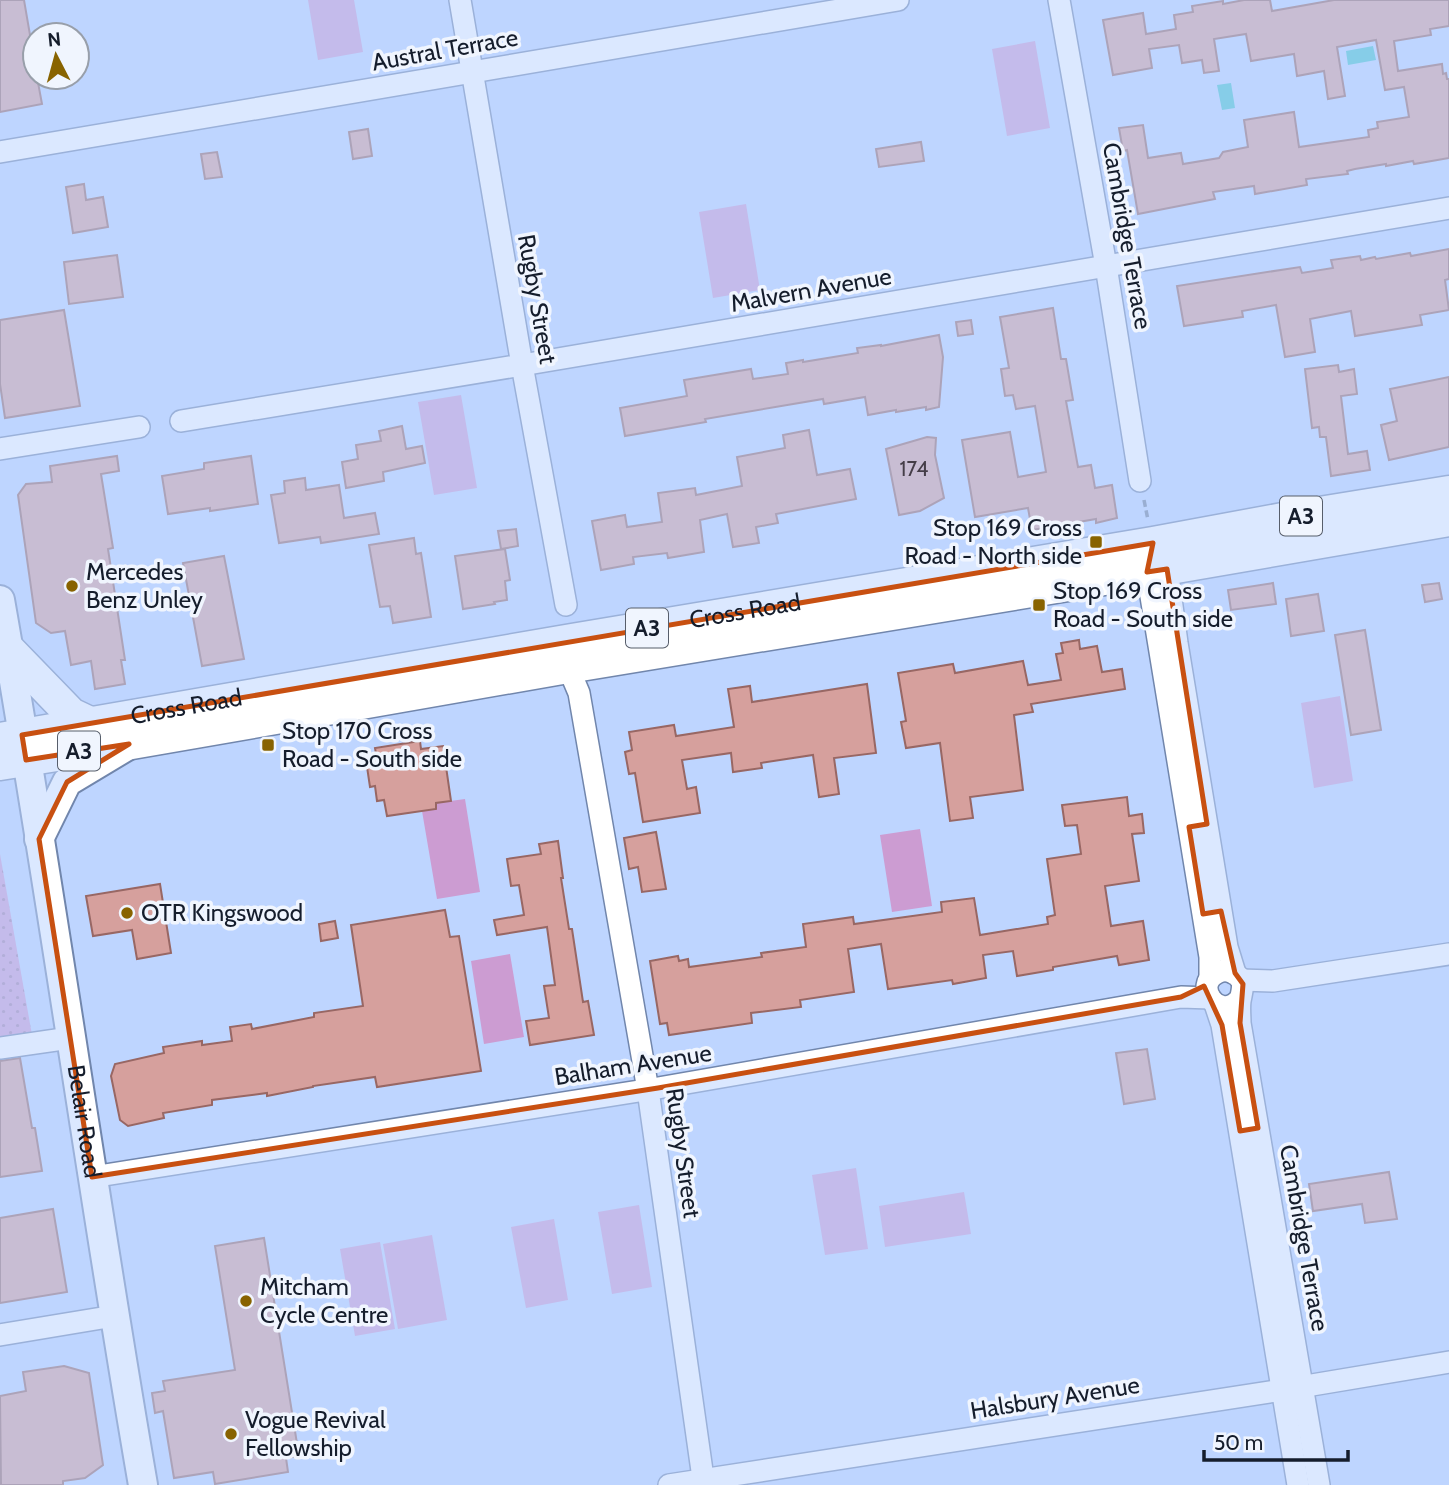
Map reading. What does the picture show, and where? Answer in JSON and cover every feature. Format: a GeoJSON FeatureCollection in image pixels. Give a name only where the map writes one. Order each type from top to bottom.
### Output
{"type":"FeatureCollection","features":[{"type":"Feature","properties":{"kind":"highway","name":"Cross Road"},"geometry":{"type":"LineString","coordinates":[[12,749],[132,743],[568,667],[1156,561],[1283,519],[1449,492]]}},
{"type":"Feature","properties":{"kind":"highway","name":"Cross Road"},"geometry":{"type":"LineString","coordinates":[[12,749],[90,723],[572,640],[1449,520]]}},
{"type":"Feature","properties":{"kind":"highway"},"geometry":{"type":"LineString","coordinates":[[6,668],[71,714],[90,723]]}},
{"type":"Feature","properties":{"kind":"main road","name":"Belair Road"},"geometry":{"type":"LineString","coordinates":[[0,600],[12,749],[39,839],[143,1485]]}},
{"type":"Feature","properties":{"kind":"main road"},"geometry":{"type":"LineString","coordinates":[[39,839],[67,782],[132,743]]}},
{"type":"Feature","properties":{"kind":"street","name":"Rugby Street"},"geometry":{"type":"LineString","coordinates":[[460,0],[566,605]]}},
{"type":"Feature","properties":{"kind":"street","name":"Austral Terrace"},"geometry":{"type":"LineString","coordinates":[[0,152],[898,0]]}},
{"type":"Feature","properties":{"kind":"street","name":"Cambridge Terrace"},"geometry":{"type":"LineString","coordinates":[[1059,0],[1106,266],[1140,481]]}},
{"type":"Feature","properties":{"kind":"street","name":"Malvern Avenue"},"geometry":{"type":"LineString","coordinates":[[181,421],[1449,208]]}},
{"type":"Feature","properties":{"kind":"street"},"geometry":{"type":"LineString","coordinates":[[0,449],[139,427]]}},
{"type":"Feature","properties":{"kind":"street","name":"Cambridge Terrace"},"geometry":{"type":"LineString","coordinates":[[1156,561],[1212,913],[1211,991],[1249,1129]]}},
{"type":"Feature","properties":{"kind":"street","name":"Rugby Street"},"geometry":{"type":"LineString","coordinates":[[568,667],[579,693],[648,1090],[703,1482]]}},
{"type":"Feature","properties":{"kind":"street","name":"Cambridge Terrace"},"geometry":{"type":"LineString","coordinates":[[1212,913],[1240,986],[1240,1023],[1249,1129],[1292,1388],[1298,1485]]}},
{"type":"Feature","properties":{"kind":"street"},"geometry":{"type":"LineString","coordinates":[[1240,986],[1449,954]]}},
{"type":"Feature","properties":{"kind":"street"},"geometry":{"type":"LineString","coordinates":[[1230,971],[1240,986],[1232,1006],[1220,1006],[1211,991],[1219,972],[1230,971]]}},
{"type":"Feature","properties":{"kind":"street","name":"Balham Avenue"},"geometry":{"type":"LineString","coordinates":[[92,1177],[648,1090],[1211,991]]}},
{"type":"Feature","properties":{"kind":"street"},"geometry":{"type":"LineString","coordinates":[[0,1048],[70,1038]]}},
{"type":"Feature","properties":{"kind":"street"},"geometry":{"type":"LineString","coordinates":[[0,1335],[114,1316]]}},
{"type":"Feature","properties":{"kind":"street","name":"Halsbury Avenue"},"geometry":{"type":"LineString","coordinates":[[668,1485],[703,1482],[1449,1362]]}},
{"type":"Feature","properties":{"kind":"street","name":"Cambridge Terrace"},"geometry":{"type":"LineString","coordinates":[[1292,1388],[1319,1485]]}},
{"type":"Feature","properties":{"kind":"path"},"geometry":{"type":"LineString","coordinates":[[1140,481],[1156,561]]}},
{"type":"Feature","properties":{"kind":"highlighted area"},"geometry":{"type":"Polygon","coordinates":[[[1153,543],[1147,572],[1167,569],[1207,824],[1189,827],[1203,914],[1221,911],[1235,973],[1243,984],[1240,1023],[1258,1128],[1240,1131],[1222,1025],[1204,986],[1181,997],[658,1088],[92,1177],[39,839],[67,782],[129,744],[26,760],[22,735],[1153,543]]]}},
{"type":"Feature","properties":{"kind":"shaded area"},"geometry":{"type":"Polygon","coordinates":[[[308,0],[354,0],[363,52],[318,60],[308,0]]]}},
{"type":"Feature","properties":{"kind":"shaded area"},"geometry":{"type":"Polygon","coordinates":[[[1035,41],[1050,128],[1007,136],[992,49],[1035,41]]]}},
{"type":"Feature","properties":{"kind":"shaded area"},"geometry":{"type":"Polygon","coordinates":[[[1373,46],[1376,60],[1348,65],[1346,51],[1373,46]]]}},
{"type":"Feature","properties":{"kind":"shaded area"},"geometry":{"type":"Polygon","coordinates":[[[1231,83],[1235,108],[1222,110],[1217,85],[1231,83]]]}},
{"type":"Feature","properties":{"kind":"shaded area"},"geometry":{"type":"Polygon","coordinates":[[[746,204],[760,290],[713,298],[699,212],[746,204]]]}},
{"type":"Feature","properties":{"kind":"shaded area"},"geometry":{"type":"Polygon","coordinates":[[[461,395],[477,488],[434,495],[418,402],[461,395]]]}},
{"type":"Feature","properties":{"kind":"shaded area"},"geometry":{"type":"Polygon","coordinates":[[[1340,696],[1353,781],[1314,788],[1301,703],[1340,696]]]}},
{"type":"Feature","properties":{"kind":"shaded area"},"geometry":{"type":"Polygon","coordinates":[[[465,799],[480,892],[437,899],[422,811],[436,809],[436,803],[465,799]]]}},
{"type":"Feature","properties":{"kind":"shaded area"},"geometry":{"type":"Polygon","coordinates":[[[920,829],[932,906],[892,912],[880,835],[920,829]]]}},
{"type":"Feature","properties":{"kind":"shaded area"},"geometry":{"type":"Polygon","coordinates":[[[0,854],[32,1035],[0,1040],[0,854]]]}},
{"type":"Feature","properties":{"kind":"shaded area"},"geometry":{"type":"Polygon","coordinates":[[[510,954],[524,1037],[484,1044],[471,961],[510,954]]]}},
{"type":"Feature","properties":{"kind":"shaded area"},"geometry":{"type":"Polygon","coordinates":[[[856,1168],[868,1249],[825,1255],[812,1175],[856,1168]]]}},
{"type":"Feature","properties":{"kind":"shaded area"},"geometry":{"type":"Polygon","coordinates":[[[964,1192],[971,1234],[885,1247],[879,1206],[964,1192]]]}},
{"type":"Feature","properties":{"kind":"shaded area"},"geometry":{"type":"Polygon","coordinates":[[[639,1205],[652,1287],[612,1294],[598,1212],[639,1205]]]}},
{"type":"Feature","properties":{"kind":"shaded area"},"geometry":{"type":"Polygon","coordinates":[[[554,1219],[568,1300],[526,1308],[511,1227],[554,1219]]]}},
{"type":"Feature","properties":{"kind":"shaded area"},"geometry":{"type":"Polygon","coordinates":[[[432,1235],[447,1320],[398,1329],[383,1244],[432,1235]]]}},
{"type":"Feature","properties":{"kind":"shaded area"},"geometry":{"type":"Polygon","coordinates":[[[380,1242],[395,1329],[355,1336],[340,1249],[380,1242]]]}},
{"type":"Feature","properties":{"kind":"building"},"geometry":{"type":"Polygon","coordinates":[[[0,0],[24,0],[28,21],[21,21],[21,91],[40,91],[42,104],[0,112],[0,0]]]}},
{"type":"Feature","properties":{"kind":"building"},"geometry":{"type":"Polygon","coordinates":[[[1270,0],[1272,11],[1334,0],[1449,0],[1449,26],[1430,29],[1431,35],[1394,41],[1398,71],[1442,64],[1443,74],[1446,73],[1449,79],[1449,158],[1355,169],[1347,171],[1348,174],[1306,179],[1307,185],[1255,194],[1254,186],[1213,192],[1215,199],[1138,214],[1127,150],[1123,151],[1119,128],[1143,125],[1148,158],[1181,153],[1183,164],[1219,158],[1223,152],[1248,147],[1244,120],[1294,112],[1299,147],[1369,137],[1368,130],[1378,128],[1377,122],[1409,117],[1404,87],[1385,90],[1376,40],[1337,47],[1345,96],[1328,99],[1324,71],[1297,76],[1294,54],[1251,61],[1246,34],[1214,39],[1219,71],[1204,73],[1202,60],[1182,63],[1179,45],[1149,49],[1152,68],[1113,75],[1103,20],[1143,13],[1146,34],[1176,29],[1174,15],[1193,12],[1192,6],[1270,0]]]}},
{"type":"Feature","properties":{"kind":"building"},"geometry":{"type":"Polygon","coordinates":[[[368,129],[372,156],[353,159],[349,132],[368,129]]]}},
{"type":"Feature","properties":{"kind":"building"},"geometry":{"type":"Polygon","coordinates":[[[921,142],[924,161],[879,167],[876,149],[921,142]]]}},
{"type":"Feature","properties":{"kind":"building"},"geometry":{"type":"Polygon","coordinates":[[[217,152],[222,177],[205,179],[201,154],[217,152]]]}},
{"type":"Feature","properties":{"kind":"building"},"geometry":{"type":"Polygon","coordinates":[[[84,184],[86,200],[103,197],[108,227],[73,233],[66,187],[84,184]]]}},
{"type":"Feature","properties":{"kind":"building"},"geometry":{"type":"Polygon","coordinates":[[[1449,249],[1449,279],[1445,280],[1449,310],[1420,315],[1422,325],[1355,336],[1351,311],[1310,319],[1315,352],[1285,357],[1276,305],[1242,311],[1243,317],[1184,326],[1177,286],[1300,267],[1302,273],[1333,268],[1331,260],[1360,256],[1361,260],[1376,259],[1449,249]]]}},
{"type":"Feature","properties":{"kind":"building"},"geometry":{"type":"Polygon","coordinates":[[[117,255],[123,297],[69,304],[64,262],[117,255]]]}},
{"type":"Feature","properties":{"kind":"building"},"geometry":{"type":"Polygon","coordinates":[[[1053,308],[1061,359],[1066,359],[1073,400],[1066,401],[1078,467],[1091,465],[1095,488],[1112,485],[1117,518],[1032,530],[1028,508],[975,517],[962,440],[1010,432],[1018,477],[1046,472],[1035,406],[1016,409],[1013,395],[1005,396],[1001,369],[1009,368],[1000,317],[1053,308]]]}},
{"type":"Feature","properties":{"kind":"building"},"geometry":{"type":"Polygon","coordinates":[[[64,310],[80,406],[5,418],[0,384],[0,320],[64,310]]]}},
{"type":"Feature","properties":{"kind":"building"},"geometry":{"type":"Polygon","coordinates":[[[971,320],[973,334],[958,336],[956,322],[971,320]]]}},
{"type":"Feature","properties":{"kind":"building"},"geometry":{"type":"Polygon","coordinates":[[[939,335],[943,357],[939,407],[868,415],[865,397],[824,404],[823,399],[625,436],[620,408],[687,396],[684,380],[751,369],[753,379],[788,374],[786,363],[858,353],[857,348],[939,335]]]}},
{"type":"Feature","properties":{"kind":"building"},"geometry":{"type":"Polygon","coordinates":[[[1338,365],[1339,372],[1354,369],[1357,394],[1341,396],[1348,454],[1367,451],[1370,470],[1331,476],[1326,437],[1320,437],[1319,427],[1312,428],[1305,369],[1338,365]]]}},
{"type":"Feature","properties":{"kind":"building"},"geometry":{"type":"Polygon","coordinates":[[[1449,377],[1449,447],[1389,460],[1381,425],[1397,421],[1390,389],[1449,377]]]}},
{"type":"Feature","properties":{"kind":"building"},"geometry":{"type":"Polygon","coordinates":[[[402,426],[406,449],[422,446],[425,463],[383,472],[384,481],[346,488],[342,462],[358,459],[356,445],[381,441],[379,431],[402,426]]]}},
{"type":"Feature","properties":{"kind":"building"},"geometry":{"type":"Polygon","coordinates":[[[809,430],[817,475],[850,469],[856,499],[776,514],[778,523],[756,527],[759,543],[733,547],[727,514],[700,520],[704,552],[668,558],[667,553],[633,557],[634,564],[601,570],[592,521],[625,515],[627,527],[662,522],[658,493],[695,488],[696,495],[742,486],[737,457],[785,448],[783,435],[809,430]]]}},
{"type":"Feature","properties":{"kind":"building"},"geometry":{"type":"Polygon","coordinates":[[[927,437],[936,438],[935,455],[944,498],[920,511],[899,515],[886,449],[927,437]]]}},
{"type":"Feature","properties":{"kind":"building","name":"Mercedes Benz Unley"},"geometry":{"type":"Polygon","coordinates":[[[117,456],[119,471],[101,474],[113,548],[108,549],[125,660],[121,660],[125,684],[95,689],[91,661],[71,665],[65,631],[51,633],[36,623],[18,495],[26,484],[52,482],[50,466],[117,456]]]}},
{"type":"Feature","properties":{"kind":"building"},"geometry":{"type":"Polygon","coordinates":[[[251,456],[258,504],[168,514],[162,476],[204,469],[204,463],[251,456]]]}},
{"type":"Feature","properties":{"kind":"building"},"geometry":{"type":"Polygon","coordinates":[[[305,478],[306,490],[339,485],[344,518],[375,513],[379,534],[321,543],[320,537],[279,543],[271,495],[285,493],[284,481],[305,478]]]}},
{"type":"Feature","properties":{"kind":"building"},"geometry":{"type":"Polygon","coordinates":[[[516,529],[518,546],[501,549],[498,531],[516,529]]]}},
{"type":"Feature","properties":{"kind":"building"},"geometry":{"type":"Polygon","coordinates":[[[414,538],[416,554],[421,553],[431,617],[393,623],[390,606],[380,607],[369,545],[414,538]]]}},
{"type":"Feature","properties":{"kind":"building"},"geometry":{"type":"Polygon","coordinates":[[[505,549],[510,580],[505,581],[507,600],[463,609],[455,556],[505,549]]]}},
{"type":"Feature","properties":{"kind":"building"},"geometry":{"type":"Polygon","coordinates":[[[224,556],[244,659],[202,666],[183,563],[224,556]]]}},
{"type":"Feature","properties":{"kind":"building"},"geometry":{"type":"Polygon","coordinates":[[[1273,583],[1276,604],[1231,610],[1228,590],[1273,583]]]}},
{"type":"Feature","properties":{"kind":"building"},"geometry":{"type":"Polygon","coordinates":[[[1439,583],[1442,599],[1425,602],[1422,585],[1439,583]]]}},
{"type":"Feature","properties":{"kind":"building"},"geometry":{"type":"Polygon","coordinates":[[[1318,594],[1324,631],[1291,636],[1286,599],[1318,594]]]}},
{"type":"Feature","properties":{"kind":"building"},"geometry":{"type":"Polygon","coordinates":[[[1365,630],[1381,730],[1351,735],[1335,635],[1365,630]]]}},
{"type":"Feature","properties":{"kind":"building"},"geometry":{"type":"Polygon","coordinates":[[[1079,640],[1080,649],[1097,646],[1102,672],[1122,669],[1125,689],[1031,704],[1033,712],[1014,715],[1023,790],[970,797],[973,818],[950,821],[940,743],[906,748],[901,722],[906,721],[898,673],[953,664],[955,673],[1023,661],[1028,685],[1061,680],[1056,654],[1063,653],[1061,643],[1079,640]]]}},
{"type":"Feature","properties":{"kind":"building"},"geometry":{"type":"Polygon","coordinates":[[[867,684],[876,753],[834,758],[839,794],[819,797],[813,755],[761,763],[762,768],[733,772],[731,753],[682,760],[687,789],[696,787],[700,813],[643,822],[635,773],[629,774],[625,752],[632,750],[629,732],[674,725],[676,736],[734,727],[728,689],[750,686],[752,702],[867,684]]]}},
{"type":"Feature","properties":{"kind":"building"},"geometry":{"type":"Polygon","coordinates":[[[420,741],[421,749],[443,746],[451,801],[436,803],[436,809],[387,816],[384,800],[377,801],[375,786],[370,787],[366,760],[377,759],[375,748],[420,741]]]}},
{"type":"Feature","properties":{"kind":"building"},"geometry":{"type":"Polygon","coordinates":[[[1127,797],[1129,816],[1142,814],[1144,833],[1132,834],[1139,881],[1105,886],[1111,926],[1143,921],[1149,960],[1119,965],[1117,956],[1017,976],[1013,951],[983,955],[986,978],[953,984],[952,980],[888,989],[881,944],[848,949],[854,992],[800,1000],[801,1007],[751,1013],[752,1023],[669,1035],[667,1023],[660,1024],[650,961],[678,956],[679,961],[688,959],[689,967],[762,957],[761,953],[806,947],[803,924],[853,917],[854,924],[942,912],[941,902],[974,898],[980,935],[1048,924],[1047,917],[1055,915],[1047,859],[1081,854],[1077,825],[1065,826],[1062,805],[1127,797]]]}},
{"type":"Feature","properties":{"kind":"building"},"geometry":{"type":"Polygon","coordinates":[[[656,832],[666,889],[642,892],[638,867],[629,869],[624,838],[656,832]]]}},
{"type":"Feature","properties":{"kind":"building"},"geometry":{"type":"Polygon","coordinates":[[[558,841],[569,929],[572,929],[583,1002],[588,1001],[594,1035],[530,1045],[526,1021],[549,1018],[544,986],[555,985],[547,927],[497,935],[494,920],[524,915],[519,885],[511,886],[507,859],[541,854],[539,844],[558,841]]]}},
{"type":"Feature","properties":{"kind":"building","name":"OTR Kingswood"},"geometry":{"type":"Polygon","coordinates":[[[160,884],[171,953],[137,959],[132,930],[93,936],[86,896],[160,884]]]}},
{"type":"Feature","properties":{"kind":"building"},"geometry":{"type":"Polygon","coordinates":[[[445,910],[450,937],[459,936],[481,1071],[377,1087],[375,1077],[267,1096],[267,1093],[212,1100],[212,1105],[163,1113],[164,1118],[128,1126],[120,1120],[111,1076],[115,1064],[164,1053],[163,1047],[202,1041],[202,1045],[232,1041],[230,1027],[251,1024],[252,1029],[314,1017],[314,1013],[363,1006],[351,925],[445,910]]]}},
{"type":"Feature","properties":{"kind":"building"},"geometry":{"type":"Polygon","coordinates":[[[335,921],[338,938],[321,941],[319,924],[335,921]]]}},
{"type":"Feature","properties":{"kind":"building"},"geometry":{"type":"Polygon","coordinates":[[[1147,1049],[1155,1099],[1124,1104],[1116,1053],[1147,1049]]]}},
{"type":"Feature","properties":{"kind":"building"},"geometry":{"type":"Polygon","coordinates":[[[20,1058],[42,1171],[0,1177],[0,1061],[20,1058]]]}},
{"type":"Feature","properties":{"kind":"building"},"geometry":{"type":"Polygon","coordinates":[[[1389,1172],[1397,1219],[1365,1223],[1362,1204],[1313,1211],[1309,1184],[1389,1172]]]}},
{"type":"Feature","properties":{"kind":"building"},"geometry":{"type":"Polygon","coordinates":[[[53,1209],[67,1292],[0,1303],[0,1218],[53,1209]]]}},
{"type":"Feature","properties":{"kind":"building","name":"Vogue Revival Fellowship"},"geometry":{"type":"Polygon","coordinates":[[[264,1238],[299,1456],[286,1458],[288,1472],[215,1484],[213,1472],[174,1478],[163,1411],[155,1413],[152,1393],[165,1391],[163,1381],[235,1370],[215,1246],[264,1238]]]}},
{"type":"Feature","properties":{"kind":"building"},"geometry":{"type":"Polygon","coordinates":[[[64,1366],[89,1373],[103,1465],[85,1478],[63,1481],[63,1485],[1,1485],[0,1396],[26,1391],[23,1372],[64,1366]]]}},
{"type":"Feature","properties":{"kind":"place","name":"Stop 169 Cross Road - North side"},"geometry":{"type":"Point","coordinates":[1096,542]}},
{"type":"Feature","properties":{"kind":"place","name":"Mercedes Benz Unley"},"geometry":{"type":"Point","coordinates":[72,586]}},
{"type":"Feature","properties":{"kind":"place","name":"Stop 169 Cross Road - South side"},"geometry":{"type":"Point","coordinates":[1039,605]}},
{"type":"Feature","properties":{"kind":"place","name":"Stop 170 Cross Road - South side"},"geometry":{"type":"Point","coordinates":[268,745]}},
{"type":"Feature","properties":{"kind":"place","name":"OTR Kingswood"},"geometry":{"type":"Point","coordinates":[127,913]}},
{"type":"Feature","properties":{"kind":"place","name":"Mitcham Cycle Centre"},"geometry":{"type":"Point","coordinates":[246,1301]}},
{"type":"Feature","properties":{"kind":"place","name":"Vogue Revival Fellowship"},"geometry":{"type":"Point","coordinates":[231,1434]}}]}
